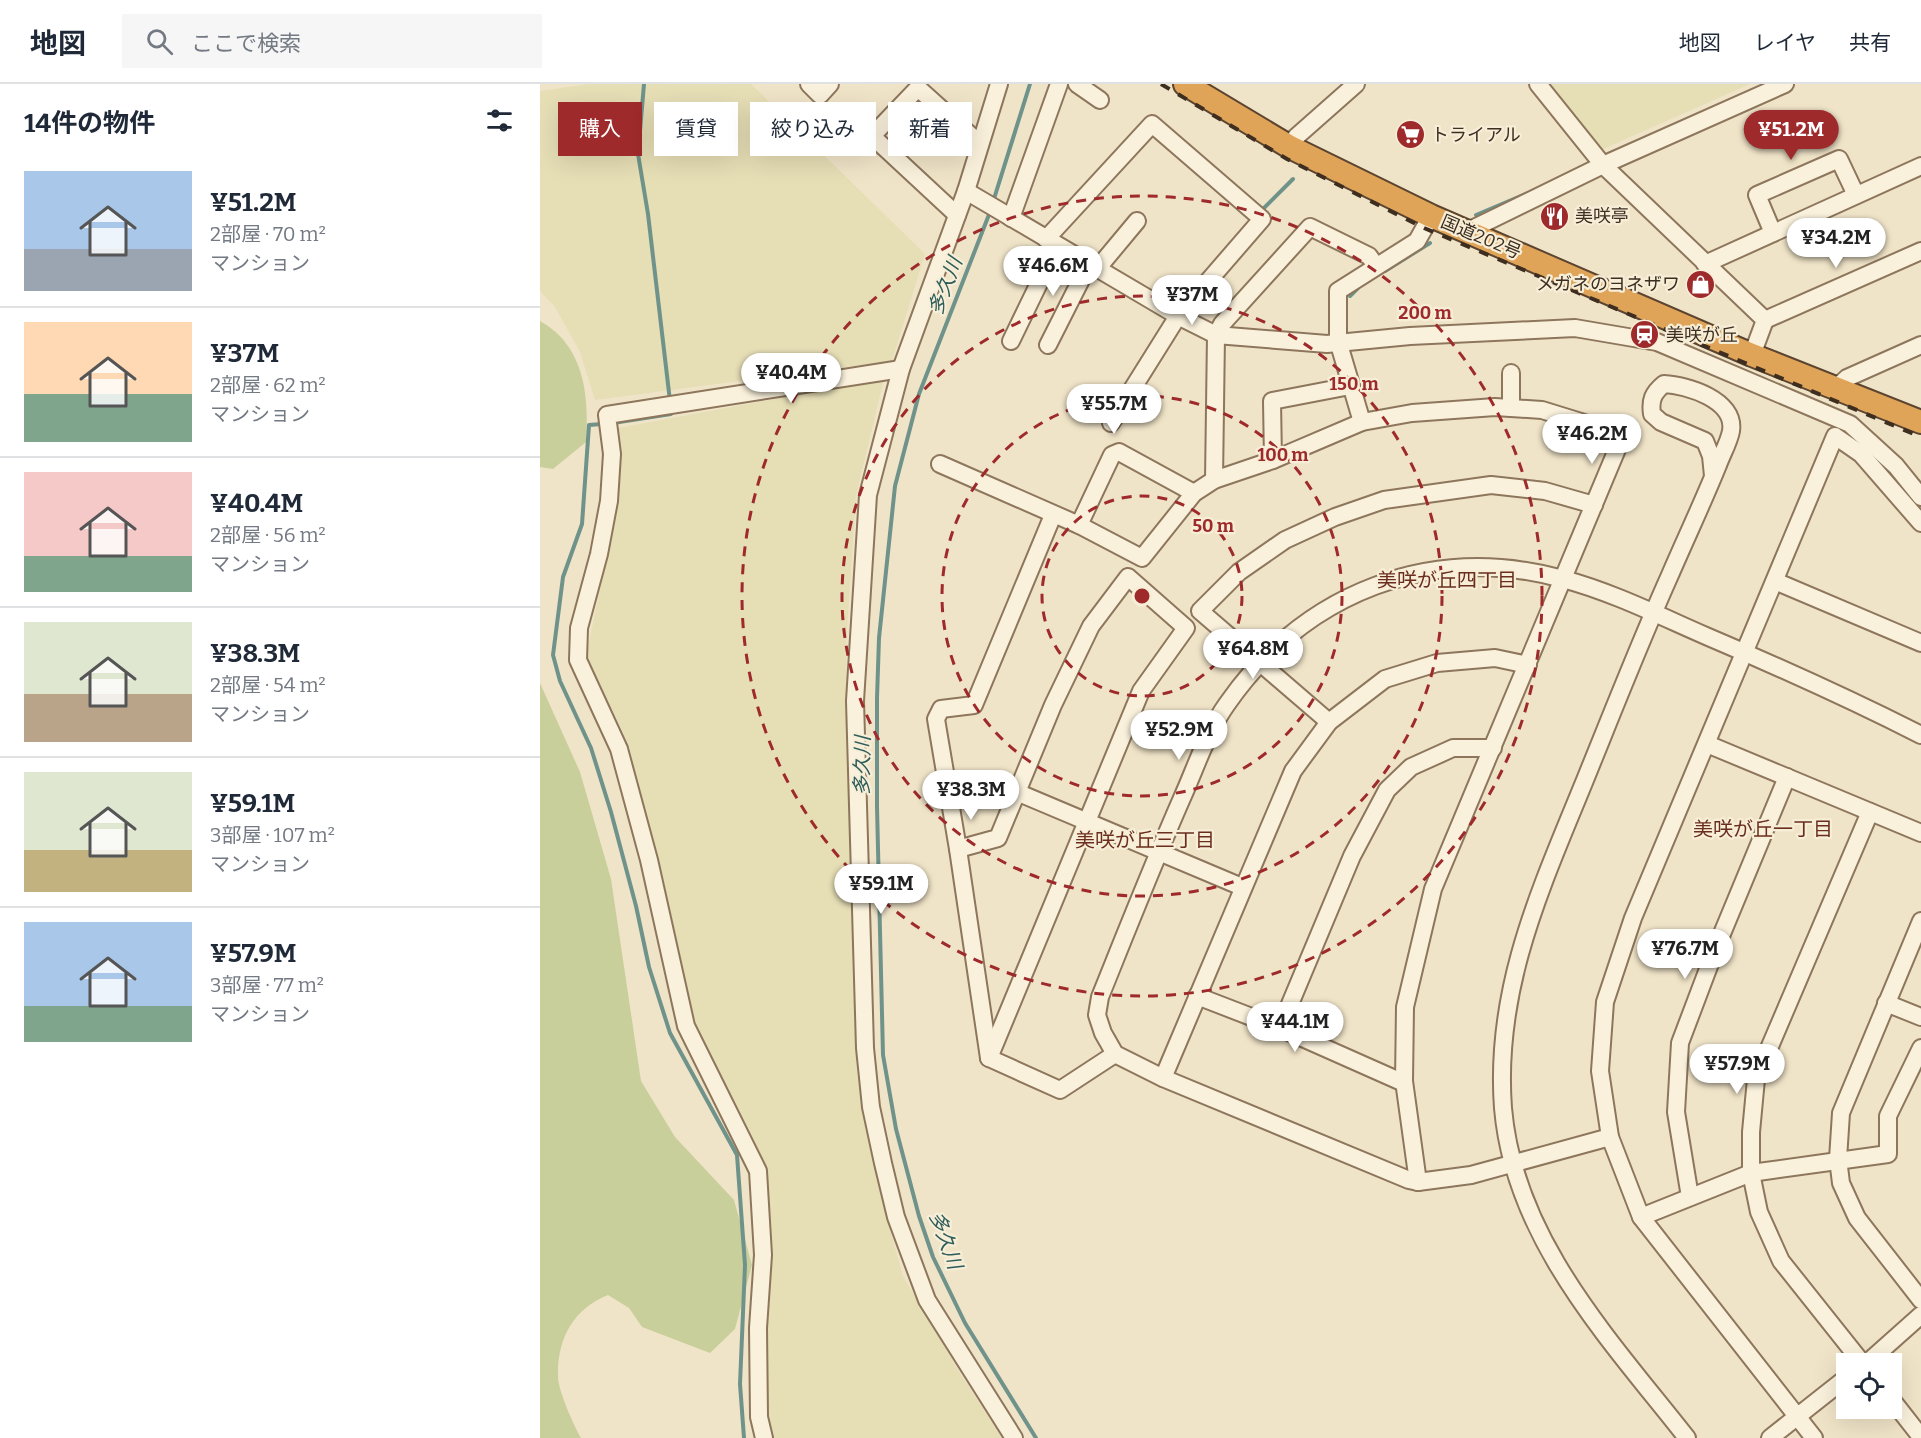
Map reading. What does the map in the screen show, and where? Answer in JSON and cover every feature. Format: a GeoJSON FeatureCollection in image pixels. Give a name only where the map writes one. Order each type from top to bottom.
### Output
{"type":"FeatureCollection","features":[{"type":"Feature","properties":{"kind":"highway","name":"国道202号"},"geometry":{"type":"LineString","coordinates":[[1185,84],[1290,147],[1431,216],[1752,355],[1921,422]]}},
{"type":"Feature","properties":{"kind":"street"},"geometry":{"type":"LineString","coordinates":[[809,84],[820,95],[830,84]]}},
{"type":"Feature","properties":{"kind":"street"},"geometry":{"type":"LineString","coordinates":[[999,84],[966,191],[901,369],[868,495],[855,700],[866,1048],[871,1107],[896,1217],[910,1261],[927,1300],[1014,1438]]}},
{"type":"Feature","properties":{"kind":"street"},"geometry":{"type":"LineString","coordinates":[[1011,218],[1059,84]]}},
{"type":"Feature","properties":{"kind":"street"},"geometry":{"type":"LineString","coordinates":[[1077,84],[1100,100]]}},
{"type":"Feature","properties":{"kind":"street"},"geometry":{"type":"LineString","coordinates":[[1290,147],[1296,138],[1356,84]]}},
{"type":"Feature","properties":{"kind":"street"},"geometry":{"type":"LineString","coordinates":[[1538,84],[1600,161],[1765,320]]}},
{"type":"Feature","properties":{"kind":"street"},"geometry":{"type":"LineString","coordinates":[[1468,231],[1600,161],[1765,88],[1785,84]]}},
{"type":"Feature","properties":{"kind":"street"},"geometry":{"type":"LineString","coordinates":[[957,215],[872,136],[918,88],[980,144]]}},
{"type":"Feature","properties":{"kind":"street"},"geometry":{"type":"LineString","coordinates":[[1011,341],[1052,242],[1152,124],[1257,215],[1178,316],[1111,423]]}},
{"type":"Feature","properties":{"kind":"street"},"geometry":{"type":"LineString","coordinates":[[1773,233],[1757,195],[1839,159],[1856,195]]}},
{"type":"Feature","properties":{"kind":"street"},"geometry":{"type":"LineString","coordinates":[[1705,264],[1921,166]]}},
{"type":"Feature","properties":{"kind":"street"},"geometry":{"type":"LineString","coordinates":[[966,191],[1178,316],[1216,335],[1327,344],[1338,341],[1575,328],[1657,342],[1850,424],[1896,466],[1921,497]]}},
{"type":"Feature","properties":{"kind":"street"},"geometry":{"type":"LineString","coordinates":[[1362,422],[1338,341],[1338,291],[1417,241],[1431,216]]}},
{"type":"Feature","properties":{"kind":"street"},"geometry":{"type":"LineString","coordinates":[[1048,345],[1093,267],[1137,221]]}},
{"type":"Feature","properties":{"kind":"street"},"geometry":{"type":"LineString","coordinates":[[1214,480],[1216,335],[1222,324],[1310,227],[1369,256],[1376,266]]}},
{"type":"Feature","properties":{"kind":"street"},"geometry":{"type":"LineString","coordinates":[[1752,355],[1765,320],[1921,251]]}},
{"type":"Feature","properties":{"kind":"street"},"geometry":{"type":"LineString","coordinates":[[1835,389],[1847,378],[1921,345]]}},
{"type":"Feature","properties":{"kind":"street"},"geometry":{"type":"LineString","coordinates":[[764,1438],[759,1417],[758,1329],[763,1255],[758,1171],[686,1026],[649,860],[619,748],[578,660],[579,628],[599,554],[609,501],[612,454],[608,422],[669,405],[901,369]]}},
{"type":"Feature","properties":{"kind":"street"},"geometry":{"type":"LineString","coordinates":[[1511,408],[1512,373]]}},
{"type":"Feature","properties":{"kind":"street"},"geometry":{"type":"LineString","coordinates":[[1687,1438],[1562,1275],[1532,1218],[1514,1163],[1504,1111],[1502,1084],[1504,1022],[1513,974],[1543,885],[1653,613],[1732,429],[1729,417],[1722,406],[1680,385],[1664,384],[1656,391],[1650,402],[1652,414],[1661,422],[1705,441],[1715,439],[1724,432],[1729,417]]}},
{"type":"Feature","properties":{"kind":"street"},"geometry":{"type":"LineString","coordinates":[[1273,460],[1272,401],[1350,386]]}},
{"type":"Feature","properties":{"kind":"street"},"geometry":{"type":"LineString","coordinates":[[940,464],[1080,525],[1142,558],[1194,493],[1214,480],[1273,460],[1362,422],[1449,409],[1511,408],[1542,410],[1623,435],[1433,889],[1406,1007],[1404,1083],[1418,1182]]}},
{"type":"Feature","properties":{"kind":"street"},"geometry":{"type":"LineString","coordinates":[[1814,1438],[1641,1217],[1610,1137],[1599,1071],[1605,1002],[1633,918],[1835,436],[1861,454],[1921,523]]}},
{"type":"Feature","properties":{"kind":"street"},"geometry":{"type":"LineString","coordinates":[[1705,441],[1711,456],[1713,476]]}},
{"type":"Feature","properties":{"kind":"street"},"geometry":{"type":"LineString","coordinates":[[1080,525],[1112,455],[1119,452],[1194,493]]}},
{"type":"Feature","properties":{"kind":"street"},"geometry":{"type":"LineString","coordinates":[[1329,722],[1200,610],[1239,572],[1285,540],[1335,517],[1384,500],[1491,485],[1545,490],[1594,506]]}},
{"type":"Feature","properties":{"kind":"street"},"geometry":{"type":"LineString","coordinates":[[989,1058],[936,719],[941,709],[974,705],[1053,515]]}},
{"type":"Feature","properties":{"kind":"street"},"geometry":{"type":"LineString","coordinates":[[1610,1137],[1471,1175],[1418,1182],[1163,1078],[1115,1054],[1096,1015],[1100,997],[1159,852],[1210,735],[1226,705],[1260,663],[1280,643],[1313,618],[1353,594],[1393,577],[1467,566],[1504,567],[1564,579],[1653,613],[1821,684],[1921,735]]}},
{"type":"Feature","properties":{"kind":"street"},"geometry":{"type":"LineString","coordinates":[[958,849],[998,838],[1053,705],[1092,626],[1128,577],[1186,628],[1141,692],[989,1058]]}},
{"type":"Feature","properties":{"kind":"street"},"geometry":{"type":"LineString","coordinates":[[1775,581],[1921,643]]}},
{"type":"Feature","properties":{"kind":"street"},"geometry":{"type":"LineString","coordinates":[[1163,1078],[1293,771],[1329,722],[1385,679],[1437,663],[1496,658],[1528,665]]}},
{"type":"Feature","properties":{"kind":"street"},"geometry":{"type":"LineString","coordinates":[[1707,744],[1921,833]]}},
{"type":"Feature","properties":{"kind":"street"},"geometry":{"type":"LineString","coordinates":[[1280,1028],[1352,856],[1387,790],[1411,767],[1453,748],[1493,748]]}},
{"type":"Feature","properties":{"kind":"street"},"geometry":{"type":"LineString","coordinates":[[1690,1197],[1676,1112],[1680,1043],[1714,953],[1787,777]]}},
{"type":"Feature","properties":{"kind":"street"},"geometry":{"type":"LineString","coordinates":[[1018,793],[1242,887]]}},
{"type":"Feature","properties":{"kind":"street"},"geometry":{"type":"LineString","coordinates":[[1855,1353],[1781,1261],[1759,1212],[1752,1173],[1751,1132],[1756,1079],[1870,812]]}},
{"type":"Feature","properties":{"kind":"street"},"geometry":{"type":"LineString","coordinates":[[1921,921],[1841,1113],[1838,1159],[1841,1183],[1857,1218],[1921,1300]]}},
{"type":"Feature","properties":{"kind":"street"},"geometry":{"type":"LineString","coordinates":[[1197,996],[1280,1028],[1404,1083]]}},
{"type":"Feature","properties":{"kind":"street"},"geometry":{"type":"LineString","coordinates":[[1886,1003],[1921,1017]]}},
{"type":"Feature","properties":{"kind":"street"},"geometry":{"type":"LineString","coordinates":[[1641,1217],[1752,1173],[1838,1159],[1888,1154],[1888,1116],[1921,1048]]}},
{"type":"Feature","properties":{"kind":"street"},"geometry":{"type":"LineString","coordinates":[[989,1058],[1060,1090],[1115,1054]]}},
{"type":"Feature","properties":{"kind":"street"},"geometry":{"type":"LineString","coordinates":[[1877,1353],[1921,1315]]}},
{"type":"Feature","properties":{"kind":"street"},"geometry":{"type":"LineString","coordinates":[[1770,1438],[1836,1386]]}},
{"type":"Feature","properties":{"kind":"street"},"geometry":{"type":"LineString","coordinates":[[1902,1413],[1921,1437]]}},
{"type":"Feature","properties":{"kind":"shaded area"},"geometry":{"type":"Polygon","coordinates":[[[588,84],[751,84],[769,102],[750,102],[750,156],[825,156],[925,254],[892,361],[595,400],[580,352],[555,307],[540,291],[540,91],[588,84]]]}},
{"type":"Feature","properties":{"kind":"shaded area"},"geometry":{"type":"Polygon","coordinates":[[[1547,84],[1750,84],[1601,150],[1547,84]]]}},
{"type":"Feature","properties":{"kind":"shaded area"},"geometry":{"type":"Polygon","coordinates":[[[884,379],[856,496],[846,646],[857,1075],[879,1190],[903,1276],[961,1375],[1002,1438],[772,1438],[766,1405],[769,1239],[765,1169],[695,1032],[654,847],[625,736],[586,656],[608,552],[619,456],[618,428],[884,379]]]}},
{"type":"Feature","properties":{"kind":"green space"},"geometry":{"type":"Polygon","coordinates":[[[540,321],[567,344],[575,358],[585,391],[586,442],[553,469],[540,467],[540,321]]]}},
{"type":"Feature","properties":{"kind":"green space"},"geometry":{"type":"Polygon","coordinates":[[[540,683],[580,772],[611,879],[641,1081],[675,1137],[734,1200],[752,1265],[735,1329],[710,1353],[642,1327],[629,1308],[608,1295],[585,1308],[564,1338],[558,1363],[558,1377],[563,1399],[581,1438],[540,1438],[540,683]]]}},
{"type":"Feature","properties":{"kind":"waterway"},"geometry":{"type":"LineString","coordinates":[[644,84],[638,154],[648,214],[670,401]]}},
{"type":"Feature","properties":{"kind":"waterway","name":"多久川"},"geometry":{"type":"LineString","coordinates":[[993,202],[1030,84]]}},
{"type":"Feature","properties":{"kind":"waterway"},"geometry":{"type":"LineString","coordinates":[[1260,212],[1293,179]]}},
{"type":"Feature","properties":{"kind":"waterway"},"geometry":{"type":"LineString","coordinates":[[1476,215],[1528,193]]}},
{"type":"Feature","properties":{"kind":"waterway","name":"多久川"},"geometry":{"type":"LineString","coordinates":[[990,212],[919,394],[895,486],[879,638],[877,698],[877,807],[883,1055],[896,1129],[919,1216],[933,1257],[965,1323],[1036,1438]]}},
{"type":"Feature","properties":{"kind":"waterway"},"geometry":{"type":"LineString","coordinates":[[1385,271],[1430,243]]}},
{"type":"Feature","properties":{"kind":"waterway"},"geometry":{"type":"LineString","coordinates":[[1350,296],[1358,288]]}},
{"type":"Feature","properties":{"kind":"waterway"},"geometry":{"type":"LineString","coordinates":[[1175,306],[1184,296]]}},
{"type":"Feature","properties":{"kind":"waterway"},"geometry":{"type":"LineString","coordinates":[[613,423],[671,414],[671,409]]}},
{"type":"Feature","properties":{"kind":"waterway"},"geometry":{"type":"LineString","coordinates":[[602,424],[589,425],[582,524],[563,577],[553,655],[560,681],[591,748],[611,812],[636,906],[649,967],[670,1033],[737,1155],[745,1265],[740,1384],[744,1438]]}},
{"type":"Feature","properties":{"kind":"railway"},"geometry":{"type":"LineString","coordinates":[[1161,84],[1287,159],[1424,228],[1921,437]]}},
{"type":"Feature","properties":{"kind":"place","name":"トライアル"},"geometry":{"type":"Point","coordinates":[1410,135]}},
{"type":"Feature","properties":{"kind":"place","name":"美咲亭"},"geometry":{"type":"Point","coordinates":[1554,216]}},
{"type":"Feature","properties":{"kind":"place","name":"メガネのヨネザワ"},"geometry":{"type":"Point","coordinates":[1701,284]}},
{"type":"Feature","properties":{"kind":"place","name":"美咲が丘"},"geometry":{"type":"Point","coordinates":[1645,335]}},
{"type":"Feature","properties":{"kind":"district","name":"美咲が丘四丁目"},"geometry":{"type":"Point","coordinates":[1447,580]}},
{"type":"Feature","properties":{"kind":"district","name":"美咲が丘一丁目"},"geometry":{"type":"Point","coordinates":[1763,829]}},
{"type":"Feature","properties":{"kind":"district","name":"美咲が丘三丁目"},"geometry":{"type":"Point","coordinates":[1145,840]}}]}
